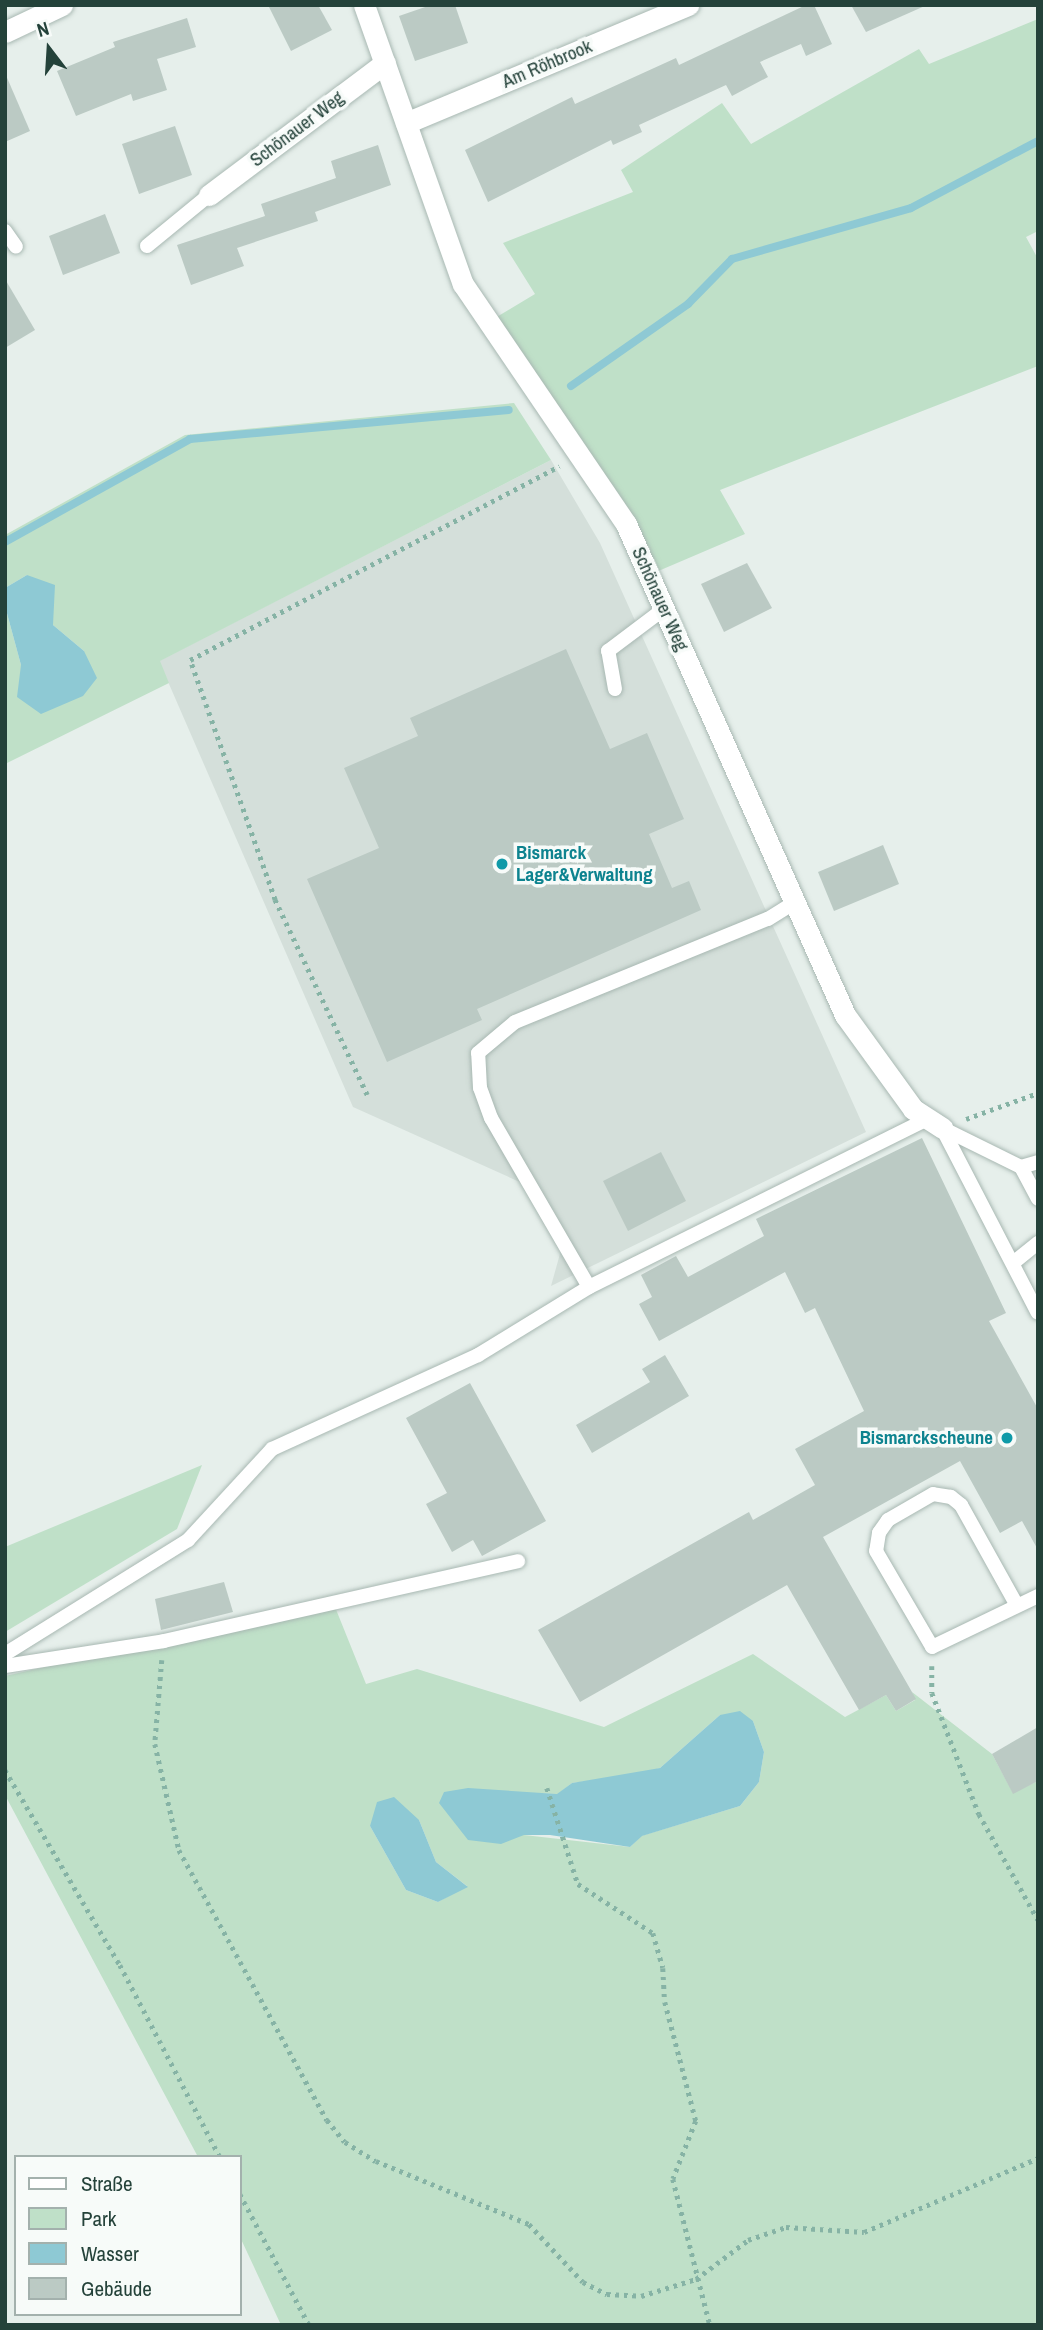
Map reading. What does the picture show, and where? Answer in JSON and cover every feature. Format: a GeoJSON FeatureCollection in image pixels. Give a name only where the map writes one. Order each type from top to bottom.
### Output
{"type":"FeatureCollection","features":[{"type":"Feature","properties":{"kind":"street"},"geometry":{"type":"LineString","coordinates":[[5,32],[62,5]]}},
{"type":"Feature","properties":{"kind":"street","name":"Schönauer Weg"},"geometry":{"type":"LineString","coordinates":[[363,5],[463,284],[626,524],[797,901],[845,1015],[913,1109],[935,1124]]}},
{"type":"Feature","properties":{"kind":"street","name":"Am Röhbrook"},"geometry":{"type":"LineString","coordinates":[[405,123],[688,5]]}},
{"type":"Feature","properties":{"kind":"street","name":"Schönauer Weg"},"geometry":{"type":"LineString","coordinates":[[209,195],[385,63]]}},
{"type":"Feature","properties":{"kind":"lane"},"geometry":{"type":"LineString","coordinates":[[147,246],[209,195]]}},
{"type":"Feature","properties":{"kind":"lane"},"geometry":{"type":"LineString","coordinates":[[5,231],[16,247]]}},
{"type":"Feature","properties":{"kind":"lane"},"geometry":{"type":"LineString","coordinates":[[615,689],[608,651],[664,609]]}},
{"type":"Feature","properties":{"kind":"lane"},"geometry":{"type":"LineString","coordinates":[[589,1287],[491,1118],[480,1088],[478,1054],[515,1022],[768,919],[797,901]]}},
{"type":"Feature","properties":{"kind":"lane"},"geometry":{"type":"LineString","coordinates":[[935,1124],[1021,1167],[1038,1199]]}},
{"type":"Feature","properties":{"kind":"lane"},"geometry":{"type":"LineString","coordinates":[[935,1124],[1038,1313]]}},
{"type":"Feature","properties":{"kind":"lane"},"geometry":{"type":"LineString","coordinates":[[5,1654],[188,1541],[272,1449],[478,1355],[589,1287],[935,1124]]}},
{"type":"Feature","properties":{"kind":"lane"},"geometry":{"type":"LineString","coordinates":[[1021,1167],[1038,1162]]}},
{"type":"Feature","properties":{"kind":"lane"},"geometry":{"type":"LineString","coordinates":[[1013,1263],[1038,1243]]}},
{"type":"Feature","properties":{"kind":"lane"},"geometry":{"type":"LineString","coordinates":[[1015,1602],[961,1505],[933,1494],[888,1520],[876,1551],[932,1647],[1015,1602],[1038,1596]]}},
{"type":"Feature","properties":{"kind":"lane"},"geometry":{"type":"LineString","coordinates":[[5,1666],[164,1642],[518,1561]]}},
{"type":"Feature","properties":{"kind":"path"},"geometry":{"type":"LineString","coordinates":[[368,1095],[275,900],[190,660],[580,456]]}},
{"type":"Feature","properties":{"kind":"path"},"geometry":{"type":"LineString","coordinates":[[935,1124],[1038,1093]]}},
{"type":"Feature","properties":{"kind":"path"},"geometry":{"type":"LineString","coordinates":[[164,1642],[155,1744],[179,1850],[345,2142],[529,2224],[583,2282],[607,2294],[641,2296],[696,2278],[748,2239],[786,2227],[864,2232],[1038,2158]]}},
{"type":"Feature","properties":{"kind":"path"},"geometry":{"type":"LineString","coordinates":[[932,1647],[932,1693],[979,1814],[1038,1920]]}},
{"type":"Feature","properties":{"kind":"path"},"geometry":{"type":"LineString","coordinates":[[5,1770],[120,1965],[219,2155]]}},
{"type":"Feature","properties":{"kind":"path"},"geometry":{"type":"LineString","coordinates":[[547,1788],[562,1850],[578,1884],[653,1933],[696,2121],[673,2179],[710,2325]]}},
{"type":"Feature","properties":{"kind":"path"},"geometry":{"type":"LineString","coordinates":[[242,2198],[309,2325]]}},
{"type":"Feature","properties":{"kind":"shaded area"},"geometry":{"type":"Polygon","coordinates":[[[551,460],[600,543],[866,1132],[551,1286],[563,1243],[531,1187],[353,1107],[159,661],[551,460]]]}},
{"type":"Feature","properties":{"kind":"green space"},"geometry":{"type":"Polygon","coordinates":[[[1038,19],[1038,231],[1026,237],[1038,259],[1038,366],[720,490],[745,534],[649,575],[490,321],[535,294],[503,243],[633,192],[621,170],[722,103],[751,144],[919,49],[929,64],[1038,19]]]}},
{"type":"Feature","properties":{"kind":"green space"},"geometry":{"type":"Polygon","coordinates":[[[514,403],[551,460],[160,661],[169,683],[5,764],[5,606],[21,665],[84,651],[53,625],[27,575],[5,588],[5,535],[185,435],[514,403]]]}},
{"type":"Feature","properties":{"kind":"green space"},"geometry":{"type":"Polygon","coordinates":[[[202,1465],[177,1529],[5,1632],[5,1547],[202,1465]]]}},
{"type":"Feature","properties":{"kind":"green space"},"geometry":{"type":"Polygon","coordinates":[[[333,1602],[366,1684],[417,1669],[604,1727],[753,1654],[845,1717],[886,1695],[896,1711],[915,1700],[912,1692],[992,1754],[1013,1793],[1038,1781],[1038,2325],[281,2325],[242,2241],[242,2155],[197,2155],[5,1795],[5,1676],[333,1602]],[[720,1715],[660,1768],[637,1775],[572,1783],[558,1794],[444,1792],[524,1835],[630,1847],[641,1836],[740,1806],[759,1782],[764,1752],[753,1721],[720,1715]],[[419,1820],[370,1826],[406,1890],[438,1902],[467,1886],[436,1862],[419,1820]]]}},
{"type":"Feature","properties":{"kind":"water"},"geometry":{"type":"Polygon","coordinates":[[[27,575],[55,585],[53,625],[84,651],[97,678],[83,696],[41,714],[17,697],[21,665],[5,606],[5,588],[27,575]]]}},
{"type":"Feature","properties":{"kind":"water"},"geometry":{"type":"Polygon","coordinates":[[[740,1711],[753,1721],[764,1752],[759,1782],[740,1806],[642,1836],[630,1847],[550,1835],[524,1835],[501,1844],[468,1840],[439,1803],[444,1792],[468,1788],[557,1794],[572,1783],[660,1768],[720,1715],[740,1711]]]}},
{"type":"Feature","properties":{"kind":"water"},"geometry":{"type":"Polygon","coordinates":[[[394,1797],[419,1820],[436,1862],[468,1887],[438,1902],[406,1890],[370,1826],[377,1802],[394,1797]]]}},
{"type":"Feature","properties":{"kind":"building"},"geometry":{"type":"Polygon","coordinates":[[[268,5],[318,5],[332,30],[291,51],[268,5]]]}},
{"type":"Feature","properties":{"kind":"building"},"geometry":{"type":"Polygon","coordinates":[[[431,5],[455,5],[468,43],[415,61],[399,16],[431,5]]]}},
{"type":"Feature","properties":{"kind":"building"},"geometry":{"type":"Polygon","coordinates":[[[806,5],[814,5],[832,44],[806,56],[801,44],[760,62],[768,77],[732,96],[726,85],[639,125],[642,132],[613,145],[611,140],[488,202],[465,150],[572,97],[575,104],[676,58],[679,65],[806,5]]]}},
{"type":"Feature","properties":{"kind":"building"},"geometry":{"type":"Polygon","coordinates":[[[851,5],[927,5],[866,32],[851,5]]]}},
{"type":"Feature","properties":{"kind":"building"},"geometry":{"type":"Polygon","coordinates":[[[187,18],[196,47],[157,59],[167,90],[133,101],[131,94],[76,116],[57,71],[115,47],[113,42],[187,18]]]}},
{"type":"Feature","properties":{"kind":"building"},"geometry":{"type":"Polygon","coordinates":[[[5,73],[30,131],[5,142],[5,73]]]}},
{"type":"Feature","properties":{"kind":"building"},"geometry":{"type":"Polygon","coordinates":[[[175,126],[192,175],[139,194],[122,144],[175,126]]]}},
{"type":"Feature","properties":{"kind":"building"},"geometry":{"type":"Polygon","coordinates":[[[378,145],[391,185],[315,212],[318,221],[237,248],[244,266],[191,285],[177,245],[265,216],[261,204],[336,178],[331,161],[378,145]]]}},
{"type":"Feature","properties":{"kind":"building"},"geometry":{"type":"Polygon","coordinates":[[[105,214],[120,253],[63,275],[49,236],[105,214]]]}},
{"type":"Feature","properties":{"kind":"building"},"geometry":{"type":"Polygon","coordinates":[[[5,279],[35,330],[5,348],[5,279]]]}},
{"type":"Feature","properties":{"kind":"building"},"geometry":{"type":"Polygon","coordinates":[[[747,563],[772,608],[724,632],[701,584],[747,563]]]}},
{"type":"Feature","properties":{"kind":"building","name":"Bismarck Lager&Verwaltung"},"geometry":{"type":"Polygon","coordinates":[[[566,649],[610,749],[647,733],[684,819],[649,834],[672,888],[689,881],[701,910],[477,1009],[482,1020],[387,1062],[307,879],[379,848],[344,768],[418,736],[410,718],[566,649]]]}},
{"type":"Feature","properties":{"kind":"building"},"geometry":{"type":"Polygon","coordinates":[[[883,845],[899,884],[834,911],[818,872],[883,845]]]}},
{"type":"Feature","properties":{"kind":"building"},"geometry":{"type":"Polygon","coordinates":[[[922,1138],[1006,1313],[989,1321],[1038,1409],[1038,1550],[1022,1521],[1000,1533],[960,1461],[823,1537],[916,1699],[896,1711],[886,1695],[859,1710],[787,1585],[580,1702],[538,1630],[749,1512],[753,1520],[815,1485],[795,1449],[864,1411],[815,1308],[805,1313],[785,1272],[659,1341],[639,1304],[652,1297],[641,1275],[676,1256],[688,1277],[764,1236],[756,1219],[922,1138]]]}},
{"type":"Feature","properties":{"kind":"building"},"geometry":{"type":"Polygon","coordinates":[[[661,1152],[686,1201],[628,1231],[603,1181],[661,1152]]]}},
{"type":"Feature","properties":{"kind":"building"},"geometry":{"type":"Polygon","coordinates":[[[665,1355],[689,1396],[592,1453],[576,1425],[650,1382],[642,1369],[665,1355]]]}},
{"type":"Feature","properties":{"kind":"building"},"geometry":{"type":"Polygon","coordinates":[[[470,1383],[546,1521],[482,1556],[473,1540],[452,1552],[426,1504],[447,1493],[406,1418],[470,1383]]]}},
{"type":"Feature","properties":{"kind":"building"},"geometry":{"type":"Polygon","coordinates":[[[224,1582],[233,1612],[161,1630],[155,1599],[224,1582]]]}},
{"type":"Feature","properties":{"kind":"building"},"geometry":{"type":"Polygon","coordinates":[[[1038,1727],[1038,1781],[1013,1794],[992,1754],[1038,1727]]]}},
{"type":"Feature","properties":{"kind":"waterway"},"geometry":{"type":"LineString","coordinates":[[571,386],[688,304],[732,259],[911,208],[1038,141]]}},
{"type":"Feature","properties":{"kind":"waterway"},"geometry":{"type":"LineString","coordinates":[[5,542],[190,439],[509,410]]}},
{"type":"Feature","properties":{"kind":"place","name":"Bismarck Lager&Verwaltung"},"geometry":{"type":"Point","coordinates":[502,864]}},
{"type":"Feature","properties":{"kind":"place","name":"Bismarckscheune"},"geometry":{"type":"Point","coordinates":[1007,1438]}}]}
